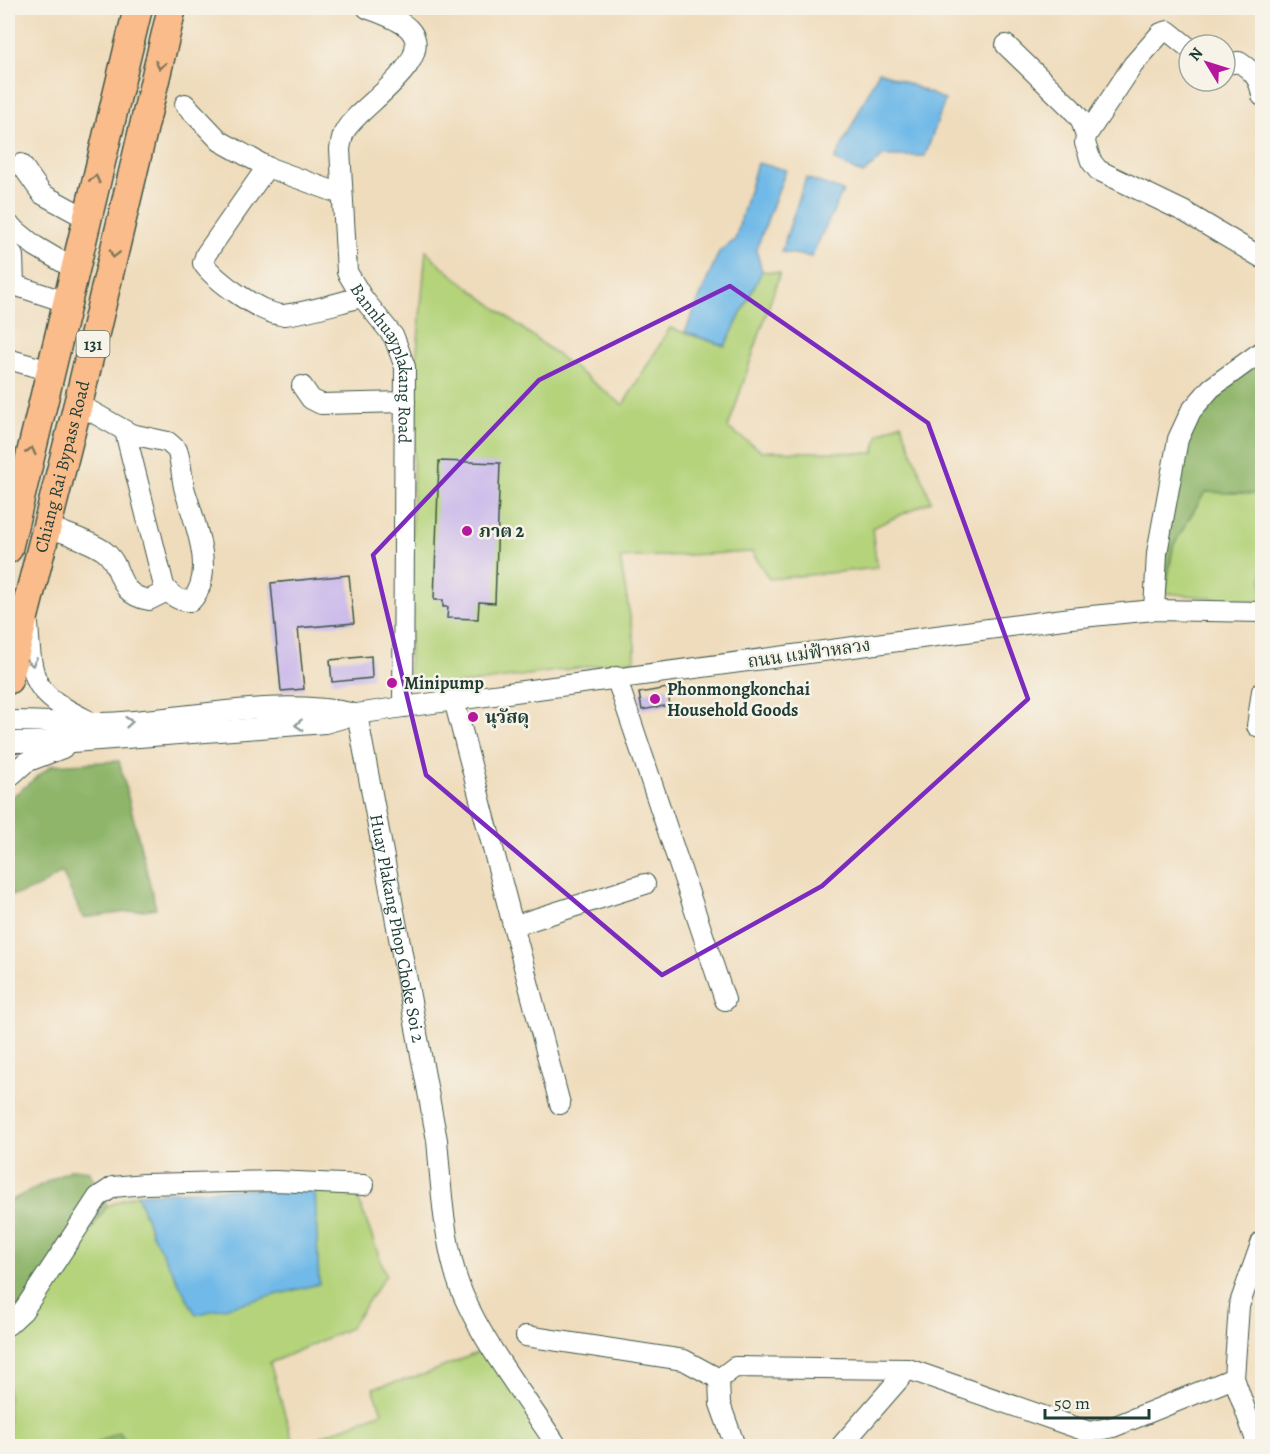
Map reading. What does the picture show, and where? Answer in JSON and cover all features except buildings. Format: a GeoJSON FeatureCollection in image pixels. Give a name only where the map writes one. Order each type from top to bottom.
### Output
{"type":"FeatureCollection","features":[{"type":"Feature","properties":{"kind":"highway","name":"Chiang Rai Bypass Road"},"geometry":{"type":"LineString","coordinates":[[8,549],[138,8]]}},
{"type":"Feature","properties":{"kind":"highway","name":"Chiang Rai Bypass Road"},"geometry":{"type":"LineString","coordinates":[[8,680],[78,404],[172,8]]}},
{"type":"Feature","properties":{"kind":"street","name":"Bannhuayplakang Road"},"geometry":{"type":"LineString","coordinates":[[367,8],[408,28],[415,39],[414,54],[406,69],[345,130],[340,149],[347,272],[362,297],[394,337],[405,367],[403,707]]}},
{"type":"Feature","properties":{"kind":"street"},"geometry":{"type":"LineString","coordinates":[[1086,136],[1133,65],[1161,33],[1168,31],[1177,38]]}},
{"type":"Feature","properties":{"kind":"street"},"geometry":{"type":"LineString","coordinates":[[1006,45],[1081,120],[1088,152],[1098,170],[1185,212],[1263,258]]}},
{"type":"Feature","properties":{"kind":"street"},"geometry":{"type":"LineString","coordinates":[[1237,62],[1254,73],[1260,82],[1263,96]]}},
{"type":"Feature","properties":{"kind":"street"},"geometry":{"type":"LineString","coordinates":[[185,104],[220,141],[267,167],[341,194]]}},
{"type":"Feature","properties":{"kind":"street"},"geometry":{"type":"LineString","coordinates":[[21,164],[42,194],[86,218]]}},
{"type":"Feature","properties":{"kind":"street"},"geometry":{"type":"LineString","coordinates":[[267,167],[206,254],[203,263],[208,271],[248,301],[282,315],[362,297]]}},
{"type":"Feature","properties":{"kind":"street"},"geometry":{"type":"LineString","coordinates":[[8,224],[35,246],[74,269]]}},
{"type":"Feature","properties":{"kind":"street"},"geometry":{"type":"LineString","coordinates":[[8,247],[13,256],[14,285],[66,302]]}},
{"type":"Feature","properties":{"kind":"street"},"geometry":{"type":"LineString","coordinates":[[1154,610],[1157,553],[1178,439],[1191,411],[1211,388],[1263,351]]}},
{"type":"Feature","properties":{"kind":"street"},"geometry":{"type":"LineString","coordinates":[[8,359],[50,371]]}},
{"type":"Feature","properties":{"kind":"street"},"geometry":{"type":"LineString","coordinates":[[302,386],[311,399],[321,404],[405,402]]}},
{"type":"Feature","properties":{"kind":"street"},"geometry":{"type":"LineString","coordinates":[[78,404],[125,431],[168,442],[177,450],[185,491],[202,547],[200,588],[191,601],[183,602],[167,591],[164,586],[125,431]]}},
{"type":"Feature","properties":{"kind":"street"},"geometry":{"type":"LineString","coordinates":[[48,526],[106,553],[124,588],[131,594],[149,600],[167,591]]}},
{"type":"Feature","properties":{"kind":"street"},"geometry":{"type":"LineString","coordinates":[[27,603],[34,673],[42,692],[90,732]]}},
{"type":"Feature","properties":{"kind":"street","name":"ถนน แม่ฟ้าหลวง"},"geometry":{"type":"LineString","coordinates":[[90,732],[120,723],[275,708],[324,708],[357,714],[616,677],[1071,618],[1154,610],[1263,612]]}},
{"type":"Feature","properties":{"kind":"street"},"geometry":{"type":"LineString","coordinates":[[616,677],[725,1000]]}},
{"type":"Feature","properties":{"kind":"street"},"geometry":{"type":"LineString","coordinates":[[1257,726],[1263,691]]}},
{"type":"Feature","properties":{"kind":"street"},"geometry":{"type":"LineString","coordinates":[[454,700],[560,1104]]}},
{"type":"Feature","properties":{"kind":"street","name":"Huay Plakang Phop Choke Soi 2"},"geometry":{"type":"LineString","coordinates":[[357,714],[437,1140],[442,1204],[455,1274],[478,1325],[557,1446]]}},
{"type":"Feature","properties":{"kind":"street"},"geometry":{"type":"LineString","coordinates":[[8,721],[90,732]]}},
{"type":"Feature","properties":{"kind":"street"},"geometry":{"type":"LineString","coordinates":[[8,742],[90,732]]}},
{"type":"Feature","properties":{"kind":"street"},"geometry":{"type":"LineString","coordinates":[[8,778],[26,762],[90,732]]}},
{"type":"Feature","properties":{"kind":"street"},"geometry":{"type":"LineString","coordinates":[[513,926],[645,884]]}},
{"type":"Feature","properties":{"kind":"street"},"geometry":{"type":"LineString","coordinates":[[8,1324],[23,1311],[98,1197],[113,1187],[144,1184],[276,1181],[364,1185]]}},
{"type":"Feature","properties":{"kind":"street"},"geometry":{"type":"LineString","coordinates":[[1258,1446],[1234,1378],[1239,1306],[1263,1241]]}},
{"type":"Feature","properties":{"kind":"street"},"geometry":{"type":"LineString","coordinates":[[526,1336],[684,1360],[719,1379]]}},
{"type":"Feature","properties":{"kind":"street"},"geometry":{"type":"LineString","coordinates":[[719,1379],[735,1367],[908,1369],[1089,1432],[1113,1427],[1234,1378]]}},
{"type":"Feature","properties":{"kind":"street"},"geometry":{"type":"LineString","coordinates":[[841,1446],[908,1369]]}},
{"type":"Feature","properties":{"kind":"street"},"geometry":{"type":"LineString","coordinates":[[719,1379],[720,1404],[735,1446]]}},
{"type":"Feature","properties":{"kind":"street"},"geometry":{"type":"LineString","coordinates":[[1100,1430],[1112,1446]]}},
{"type":"Feature","properties":{"kind":"highlighted area"},"geometry":{"type":"Polygon","coordinates":[[[730,286],[928,423],[1028,699],[822,886],[662,975],[426,775],[373,555],[539,380],[730,286]]]}},
{"type":"Feature","properties":{"kind":"green space"},"geometry":{"type":"Polygon","coordinates":[[[426,250],[441,266],[623,405],[670,328],[725,346],[762,271],[780,273],[728,428],[762,451],[874,453],[879,434],[901,423],[931,501],[872,528],[877,568],[769,579],[752,552],[620,558],[635,645],[635,660],[441,687],[409,679],[415,374],[426,250]]]}},
{"type":"Feature","properties":{"kind":"green space"},"geometry":{"type":"Polygon","coordinates":[[[1262,351],[1262,494],[1205,492],[1173,546],[1165,593],[1157,553],[1191,411],[1262,351]]]}},
{"type":"Feature","properties":{"kind":"green space"},"geometry":{"type":"Polygon","coordinates":[[[1205,492],[1262,494],[1262,603],[1165,593],[1174,542],[1205,492]]]}},
{"type":"Feature","properties":{"kind":"green space"},"geometry":{"type":"Polygon","coordinates":[[[119,761],[156,908],[83,918],[62,872],[29,891],[8,895],[8,800],[52,765],[119,761]]]}},
{"type":"Feature","properties":{"kind":"green space"},"geometry":{"type":"Polygon","coordinates":[[[72,1169],[89,1171],[107,1206],[40,1303],[8,1333],[8,1202],[72,1169]]]}},
{"type":"Feature","properties":{"kind":"green space"},"geometry":{"type":"Polygon","coordinates":[[[315,1190],[356,1193],[386,1275],[350,1328],[270,1363],[294,1446],[130,1446],[119,1432],[91,1446],[8,1446],[8,1333],[40,1303],[107,1206],[137,1194],[152,1234],[315,1190]]]}},
{"type":"Feature","properties":{"kind":"green space"},"geometry":{"type":"Polygon","coordinates":[[[489,1348],[549,1446],[298,1446],[382,1412],[373,1388],[426,1374],[489,1348]]]}},
{"type":"Feature","properties":{"kind":"green space"},"geometry":{"type":"Polygon","coordinates":[[[119,1432],[130,1446],[91,1446],[119,1432]]]}},
{"type":"Feature","properties":{"kind":"water"},"geometry":{"type":"Polygon","coordinates":[[[879,71],[945,100],[925,156],[883,156],[863,174],[835,160],[879,71]]]}},
{"type":"Feature","properties":{"kind":"water"},"geometry":{"type":"Polygon","coordinates":[[[757,163],[786,170],[756,250],[762,271],[725,346],[685,332],[719,252],[735,240],[757,163]]]}},
{"type":"Feature","properties":{"kind":"water"},"geometry":{"type":"Polygon","coordinates":[[[806,178],[843,191],[811,257],[781,252],[806,178]]]}},
{"type":"Feature","properties":{"kind":"water"},"geometry":{"type":"Polygon","coordinates":[[[231,1189],[315,1190],[319,1284],[196,1315],[152,1234],[137,1194],[231,1189]]]}},
{"type":"Feature","properties":{"kind":"place","name":"ภาต 2"},"geometry":{"type":"Point","coordinates":[467,531]}},
{"type":"Feature","properties":{"kind":"place","name":"Minipump"},"geometry":{"type":"Point","coordinates":[392,683]}},
{"type":"Feature","properties":{"kind":"place","name":"Phonmongkonchai Household Goods"},"geometry":{"type":"Point","coordinates":[655,699]}},
{"type":"Feature","properties":{"kind":"place","name":"นุวัสดุ"},"geometry":{"type":"Point","coordinates":[473,717]}}]}
